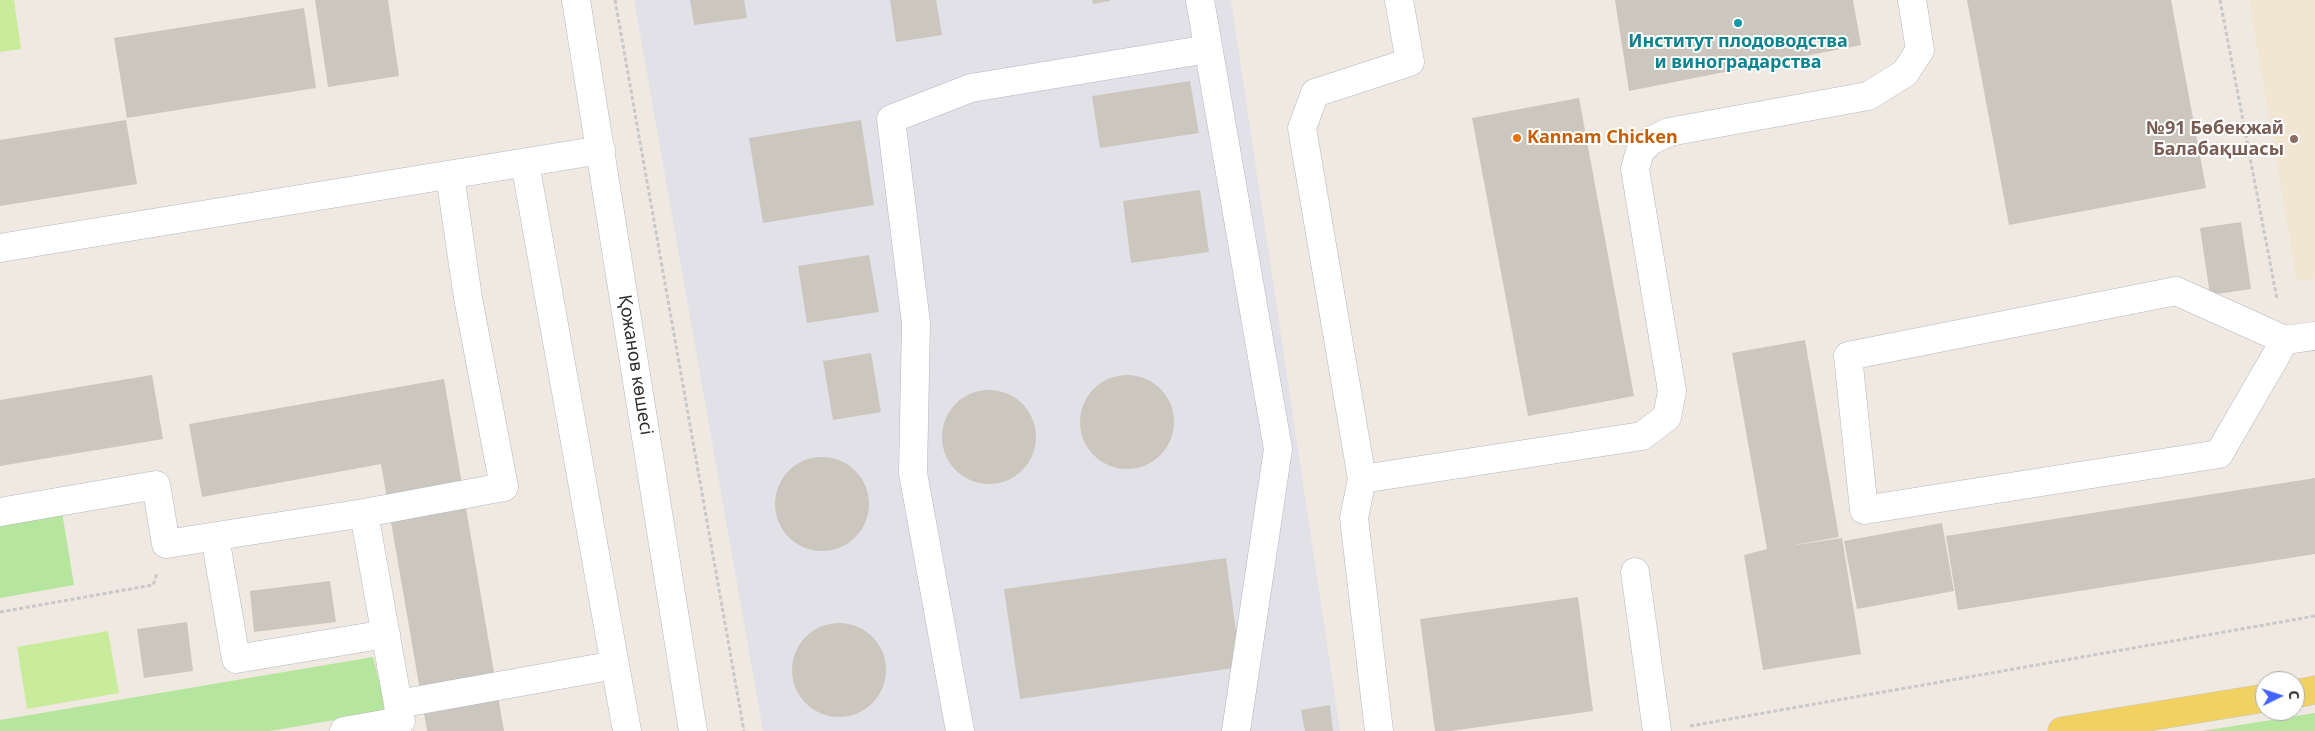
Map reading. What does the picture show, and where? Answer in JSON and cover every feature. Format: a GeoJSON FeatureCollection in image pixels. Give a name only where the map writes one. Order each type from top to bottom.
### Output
{"type":"FeatureCollection","features":[{"type":"Feature","properties":{"kind":"main road"},"geometry":{"type":"LineString","coordinates":[[2062,731],[2255,700]]}},
{"type":"Feature","properties":{"kind":"street","name":"Қожанов көшесі"},"geometry":{"type":"LineString","coordinates":[[576,0],[693,731]]}},
{"type":"Feature","properties":{"kind":"street"},"geometry":{"type":"LineString","coordinates":[[1200,0],[1278,449],[1236,731]]}},
{"type":"Feature","properties":{"kind":"street"},"geometry":{"type":"LineString","coordinates":[[1379,731],[1354,518],[1362,479],[1302,128],[1315,93],[1410,62],[1399,0]]}},
{"type":"Feature","properties":{"kind":"street"},"geometry":{"type":"LineString","coordinates":[[1362,479],[1642,436],[1667,417],[1672,391],[1635,169],[1640,151],[1652,140],[1668,132],[1868,96],[1905,73],[1920,50],[1912,0]]}},
{"type":"Feature","properties":{"kind":"street"},"geometry":{"type":"LineString","coordinates":[[960,731],[913,473],[916,323],[891,119],[971,88],[1208,48]]}},
{"type":"Feature","properties":{"kind":"street"},"geometry":{"type":"LineString","coordinates":[[0,248],[600,150]]}},
{"type":"Feature","properties":{"kind":"street"},"geometry":{"type":"LineString","coordinates":[[524,163],[627,731]]}},
{"type":"Feature","properties":{"kind":"street"},"geometry":{"type":"LineString","coordinates":[[0,512],[156,485],[166,544],[364,513],[504,486],[468,298],[450,175]]}},
{"type":"Feature","properties":{"kind":"street"},"geometry":{"type":"LineString","coordinates":[[2285,340],[2219,454],[1864,510],[1848,356],[2176,291],[2285,340],[2315,336]]}},
{"type":"Feature","properties":{"kind":"street"},"geometry":{"type":"LineString","coordinates":[[344,731],[401,721],[364,513]]}},
{"type":"Feature","properties":{"kind":"street"},"geometry":{"type":"LineString","coordinates":[[215,536],[236,659],[386,634]]}},
{"type":"Feature","properties":{"kind":"street"},"geometry":{"type":"LineString","coordinates":[[1635,572],[1657,731]]}},
{"type":"Feature","properties":{"kind":"street"},"geometry":{"type":"LineString","coordinates":[[398,704],[615,665]]}},
{"type":"Feature","properties":{"kind":"path"},"geometry":{"type":"LineString","coordinates":[[615,0],[744,731]]}},
{"type":"Feature","properties":{"kind":"path"},"geometry":{"type":"LineString","coordinates":[[2220,0],[2285,340]]}},
{"type":"Feature","properties":{"kind":"path"},"geometry":{"type":"LineString","coordinates":[[0,612],[153,585],[166,544]]}},
{"type":"Feature","properties":{"kind":"path"},"geometry":{"type":"LineString","coordinates":[[1689,726],[2315,616]]}},
{"type":"Feature","properties":{"kind":"shaded area"},"geometry":{"type":"Polygon","coordinates":[[[634,0],[1231,0],[1340,731],[763,731],[634,0]]]}},
{"type":"Feature","properties":{"kind":"shaded area","name":"№91 Бөбекжай Балабақшасы"},"geometry":{"type":"Polygon","coordinates":[[[2249,0],[2315,0],[2315,279],[2297,281],[2249,0]]]}},
{"type":"Feature","properties":{"kind":"green space"},"geometry":{"type":"Polygon","coordinates":[[[0,0],[14,0],[21,49],[0,52],[0,0]]]}},
{"type":"Feature","properties":{"kind":"green space"},"geometry":{"type":"Polygon","coordinates":[[[62,512],[74,585],[0,598],[0,522],[62,512]]]}},
{"type":"Feature","properties":{"kind":"green space"},"geometry":{"type":"Polygon","coordinates":[[[108,631],[119,693],[27,709],[17,647],[108,631]]]}},
{"type":"Feature","properties":{"kind":"green space"},"geometry":{"type":"Polygon","coordinates":[[[373,657],[387,711],[270,731],[0,731],[0,720],[373,657]]]}},
{"type":"Feature","properties":{"kind":"green space"},"geometry":{"type":"Polygon","coordinates":[[[2315,713],[2315,731],[2202,731],[2265,721],[2305,721],[2305,715],[2315,713]]]}},
{"type":"Feature","properties":{"kind":"building"},"geometry":{"type":"Polygon","coordinates":[[[315,0],[388,0],[399,76],[328,87],[315,0]]]}},
{"type":"Feature","properties":{"kind":"building"},"geometry":{"type":"Polygon","coordinates":[[[690,0],[744,0],[747,18],[694,25],[690,0]]]}},
{"type":"Feature","properties":{"kind":"building"},"geometry":{"type":"Polygon","coordinates":[[[890,0],[936,0],[942,35],[896,42],[890,0]]]}},
{"type":"Feature","properties":{"kind":"building"},"geometry":{"type":"Polygon","coordinates":[[[1092,0],[1110,0],[1110,1],[1093,4],[1092,0]]]}},
{"type":"Feature","properties":{"kind":"building","name":"Институт плодоводства и виноградарства"},"geometry":{"type":"Polygon","coordinates":[[[1615,0],[1853,0],[1861,45],[1629,91],[1615,0]]]}},
{"type":"Feature","properties":{"kind":"building"},"geometry":{"type":"Polygon","coordinates":[[[1967,0],[2171,0],[2206,188],[2009,225],[1967,0]]]}},
{"type":"Feature","properties":{"kind":"building"},"geometry":{"type":"Polygon","coordinates":[[[304,8],[316,88],[127,118],[114,38],[304,8]]]}},
{"type":"Feature","properties":{"kind":"building"},"geometry":{"type":"Polygon","coordinates":[[[1190,81],[1199,133],[1100,148],[1092,96],[1190,81]]]}},
{"type":"Feature","properties":{"kind":"building"},"geometry":{"type":"Polygon","coordinates":[[[1579,98],[1634,396],[1528,416],[1472,118],[1579,98]]]}},
{"type":"Feature","properties":{"kind":"building"},"geometry":{"type":"Polygon","coordinates":[[[126,120],[137,184],[0,206],[0,140],[126,120]]]}},
{"type":"Feature","properties":{"kind":"building"},"geometry":{"type":"Polygon","coordinates":[[[861,120],[874,205],[763,223],[749,138],[861,120]]]}},
{"type":"Feature","properties":{"kind":"building"},"geometry":{"type":"Polygon","coordinates":[[[1200,190],[1209,252],[1131,263],[1123,201],[1200,190]]]}},
{"type":"Feature","properties":{"kind":"building"},"geometry":{"type":"Polygon","coordinates":[[[2241,222],[2251,289],[2210,295],[2200,228],[2241,222]]]}},
{"type":"Feature","properties":{"kind":"building"},"geometry":{"type":"Polygon","coordinates":[[[869,255],[879,312],[807,323],[798,266],[869,255]]]}},
{"type":"Feature","properties":{"kind":"building"},"geometry":{"type":"Polygon","coordinates":[[[1805,340],[1839,537],[1789,546],[1842,538],[1861,654],[1763,670],[1744,555],[1767,549],[1732,353],[1805,340]]]}},
{"type":"Feature","properties":{"kind":"building"},"geometry":{"type":"Polygon","coordinates":[[[871,353],[881,412],[833,420],[823,361],[871,353]]]}},
{"type":"Feature","properties":{"kind":"building"},"geometry":{"type":"Polygon","coordinates":[[[152,375],[163,439],[0,466],[0,400],[152,375]]]}},
{"type":"Feature","properties":{"kind":"building"},"geometry":{"type":"Polygon","coordinates":[[[1127,375],[1145,379],[1160,389],[1170,404],[1174,422],[1170,440],[1160,455],[1145,465],[1127,469],[1109,465],[1094,455],[1084,440],[1080,422],[1084,404],[1094,389],[1109,379],[1127,375]]]}},
{"type":"Feature","properties":{"kind":"building"},"geometry":{"type":"Polygon","coordinates":[[[444,379],[504,731],[427,731],[381,464],[202,497],[189,424],[444,379]]]}},
{"type":"Feature","properties":{"kind":"building"},"geometry":{"type":"Polygon","coordinates":[[[989,390],[1007,394],[1022,404],[1032,419],[1036,437],[1032,455],[1022,470],[1007,480],[989,484],[971,480],[956,470],[946,455],[942,437],[946,419],[956,404],[971,394],[989,390]]]}},
{"type":"Feature","properties":{"kind":"building"},"geometry":{"type":"Polygon","coordinates":[[[822,457],[840,461],[855,471],[865,486],[869,504],[865,522],[855,537],[840,547],[822,551],[804,547],[789,537],[779,522],[775,504],[779,486],[789,471],[804,461],[822,457]]]}},
{"type":"Feature","properties":{"kind":"building"},"geometry":{"type":"Polygon","coordinates":[[[2315,478],[2315,554],[1958,610],[1946,536],[2315,478]]]}},
{"type":"Feature","properties":{"kind":"building"},"geometry":{"type":"Polygon","coordinates":[[[1942,523],[1954,591],[1857,609],[1844,541],[1942,523]]]}},
{"type":"Feature","properties":{"kind":"building"},"geometry":{"type":"Polygon","coordinates":[[[1226,558],[1241,667],[1020,699],[1004,589],[1226,558]]]}},
{"type":"Feature","properties":{"kind":"building"},"geometry":{"type":"Polygon","coordinates":[[[330,581],[336,622],[254,632],[250,591],[330,581]]]}},
{"type":"Feature","properties":{"kind":"building"},"geometry":{"type":"Polygon","coordinates":[[[1578,597],[1593,711],[1451,731],[1435,731],[1420,619],[1578,597]]]}},
{"type":"Feature","properties":{"kind":"building"},"geometry":{"type":"Polygon","coordinates":[[[187,622],[193,671],[144,678],[137,629],[187,622]]]}},
{"type":"Feature","properties":{"kind":"building"},"geometry":{"type":"Polygon","coordinates":[[[839,623],[857,627],[872,637],[882,652],[886,670],[882,688],[872,703],[857,713],[839,717],[821,713],[806,703],[796,688],[792,670],[796,652],[806,637],[821,627],[839,623]]]}},
{"type":"Feature","properties":{"kind":"building"},"geometry":{"type":"Polygon","coordinates":[[[1330,705],[1333,731],[1305,731],[1301,710],[1330,705]]]}},
{"type":"Feature","properties":{"kind":"place","name":"Институт плодоводства и виноградарства"},"geometry":{"type":"Point","coordinates":[1738,23]}},
{"type":"Feature","properties":{"kind":"place","name":"Kannam Chicken"},"geometry":{"type":"Point","coordinates":[1517,138]}},
{"type":"Feature","properties":{"kind":"place","name":"№91 Бөбекжай Балабақшасы"},"geometry":{"type":"Point","coordinates":[2294,139]}}]}
